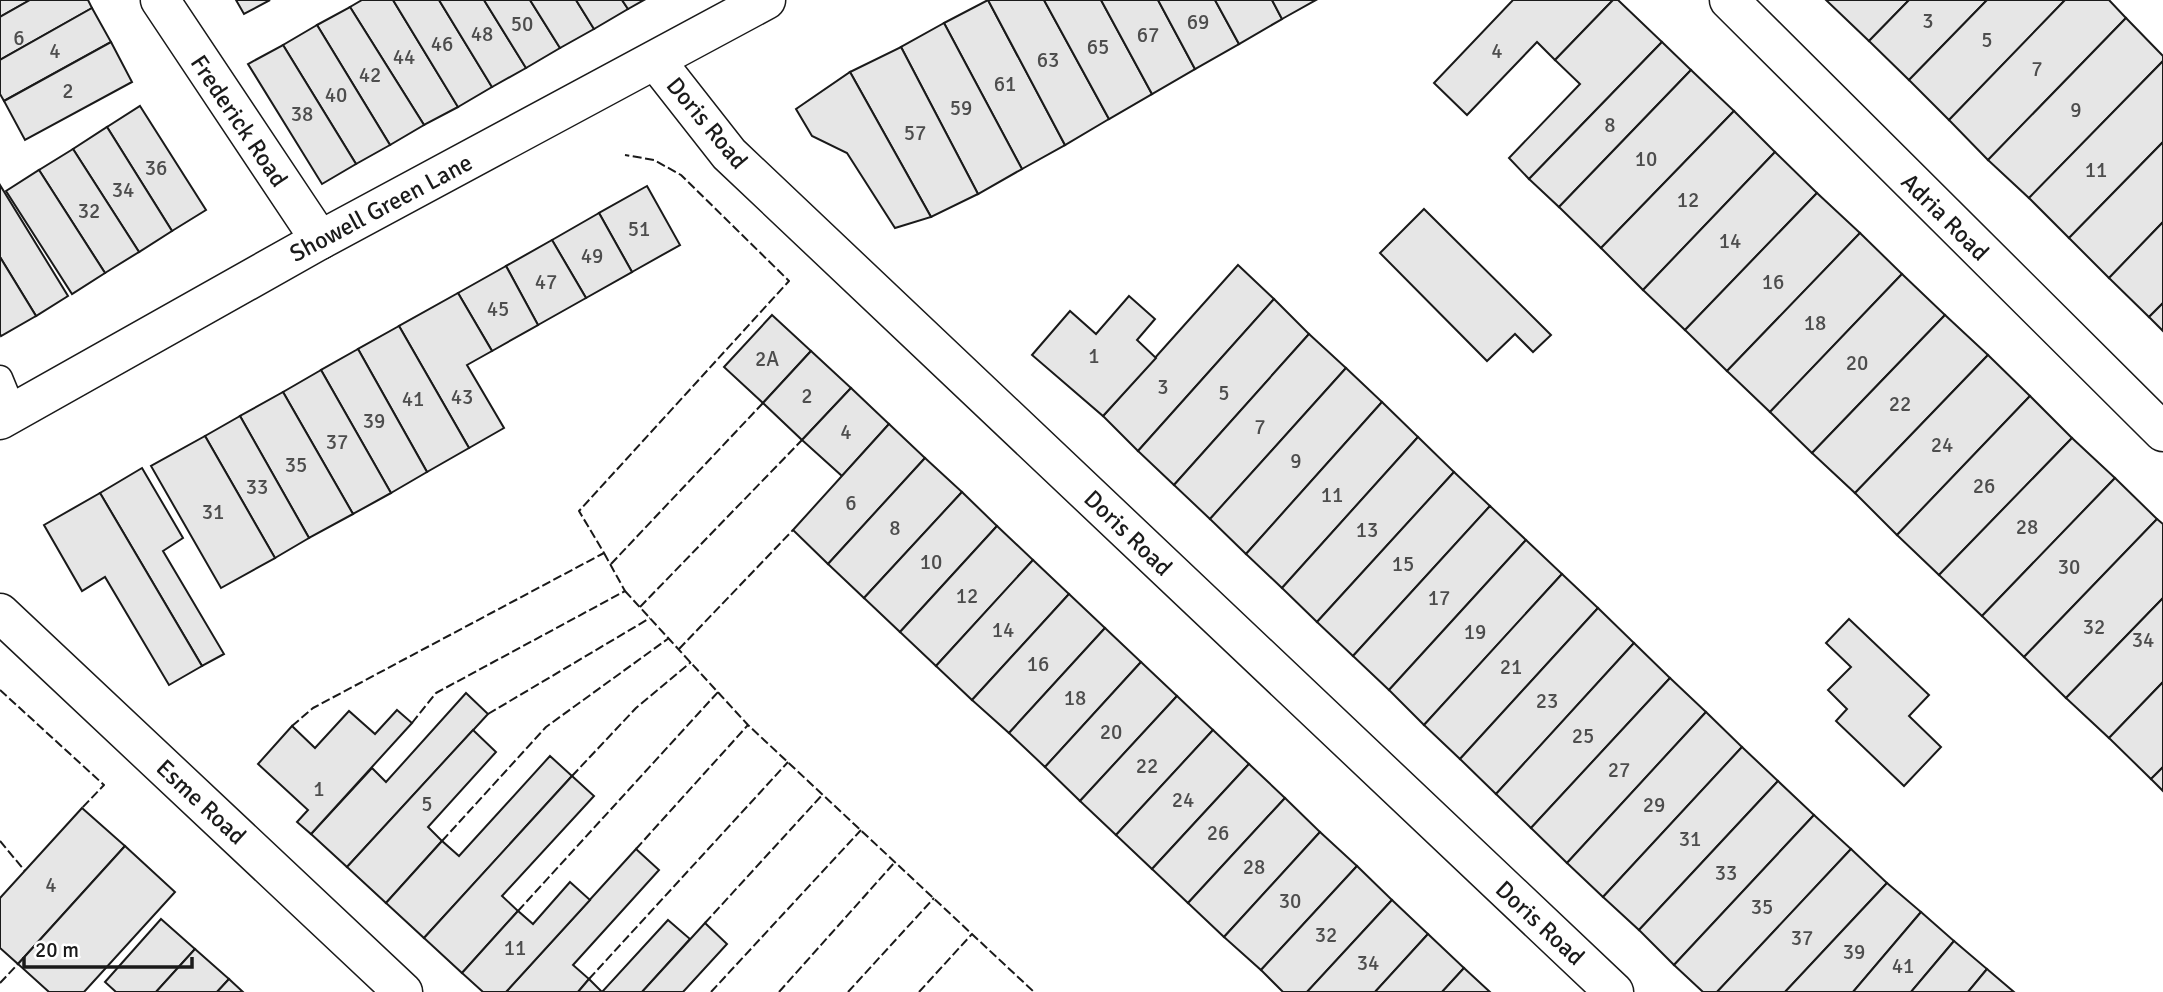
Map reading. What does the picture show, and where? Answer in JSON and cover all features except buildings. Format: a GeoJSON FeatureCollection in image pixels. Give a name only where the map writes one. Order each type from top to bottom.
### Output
{"type":"FeatureCollection","features":[{"type":"Feature","properties":{"kind":"street","name":"Frederick Road"},"geometry":{"type":"LineString","coordinates":[[160,0],[320,240]]}},
{"type":"Feature","properties":{"kind":"street","name":"Showell Green Lane"},"geometry":{"type":"LineString","coordinates":[[5,404],[320,240],[766,0]]}},
{"type":"Feature","properties":{"kind":"street","name":"Adria Road"},"geometry":{"type":"LineString","coordinates":[[1729,0],[2163,432]]}},
{"type":"Feature","properties":{"kind":"street","name":"Doris Road"},"geometry":{"type":"LineString","coordinates":[[656,61],[729,154],[1614,992]]}},
{"type":"Feature","properties":{"kind":"street","name":"Esme Road"},"geometry":{"type":"LineString","coordinates":[[0,613],[403,992]]}},
{"type":"Feature","properties":{"kind":"fence"},"geometry":{"type":"LineString","coordinates":[[292,726],[313,708],[604,553],[579,511],[789,281],[681,175],[654,160],[625,155]]}},
{"type":"Feature","properties":{"kind":"fence"},"geometry":{"type":"LineString","coordinates":[[611,564],[763,403]]}},
{"type":"Feature","properties":{"kind":"fence"},"geometry":{"type":"LineString","coordinates":[[640,607],[802,440]]}},
{"type":"Feature","properties":{"kind":"fence"},"geometry":{"type":"LineString","coordinates":[[679,649],[793,530]]}},
{"type":"Feature","properties":{"kind":"fence"},"geometry":{"type":"LineString","coordinates":[[412,723],[436,693],[625,591],[604,553]]}},
{"type":"Feature","properties":{"kind":"fence"},"geometry":{"type":"LineString","coordinates":[[625,591],[748,725],[1034,992]]}},
{"type":"Feature","properties":{"kind":"fence"},"geometry":{"type":"LineString","coordinates":[[488,714],[650,618]]}},
{"type":"Feature","properties":{"kind":"fence"},"geometry":{"type":"LineString","coordinates":[[442,841],[546,727],[669,638]]}},
{"type":"Feature","properties":{"kind":"fence"},"geometry":{"type":"LineString","coordinates":[[572,776],[636,708],[691,662]]}},
{"type":"Feature","properties":{"kind":"fence"},"geometry":{"type":"LineString","coordinates":[[0,690],[104,785],[82,808]]}},
{"type":"Feature","properties":{"kind":"fence"},"geometry":{"type":"LineString","coordinates":[[518,911],[718,692]]}},
{"type":"Feature","properties":{"kind":"fence"},"geometry":{"type":"LineString","coordinates":[[636,849],[748,725]]}},
{"type":"Feature","properties":{"kind":"fence"},"geometry":{"type":"LineString","coordinates":[[589,979],[788,762]]}},
{"type":"Feature","properties":{"kind":"fence"},"geometry":{"type":"LineString","coordinates":[[705,923],[823,794]]}},
{"type":"Feature","properties":{"kind":"fence"},"geometry":{"type":"LineString","coordinates":[[711,992],[861,830]]}},
{"type":"Feature","properties":{"kind":"fence"},"geometry":{"type":"LineString","coordinates":[[0,841],[25,871]]}},
{"type":"Feature","properties":{"kind":"fence"},"geometry":{"type":"LineString","coordinates":[[779,992],[895,862]]}},
{"type":"Feature","properties":{"kind":"fence"},"geometry":{"type":"LineString","coordinates":[[848,992],[934,898]]}},
{"type":"Feature","properties":{"kind":"fence"},"geometry":{"type":"LineString","coordinates":[[919,992],[972,934]]}},
{"type":"Feature","properties":{"kind":"fence"},"geometry":{"type":"LineString","coordinates":[[0,983],[18,964]]}}]}
